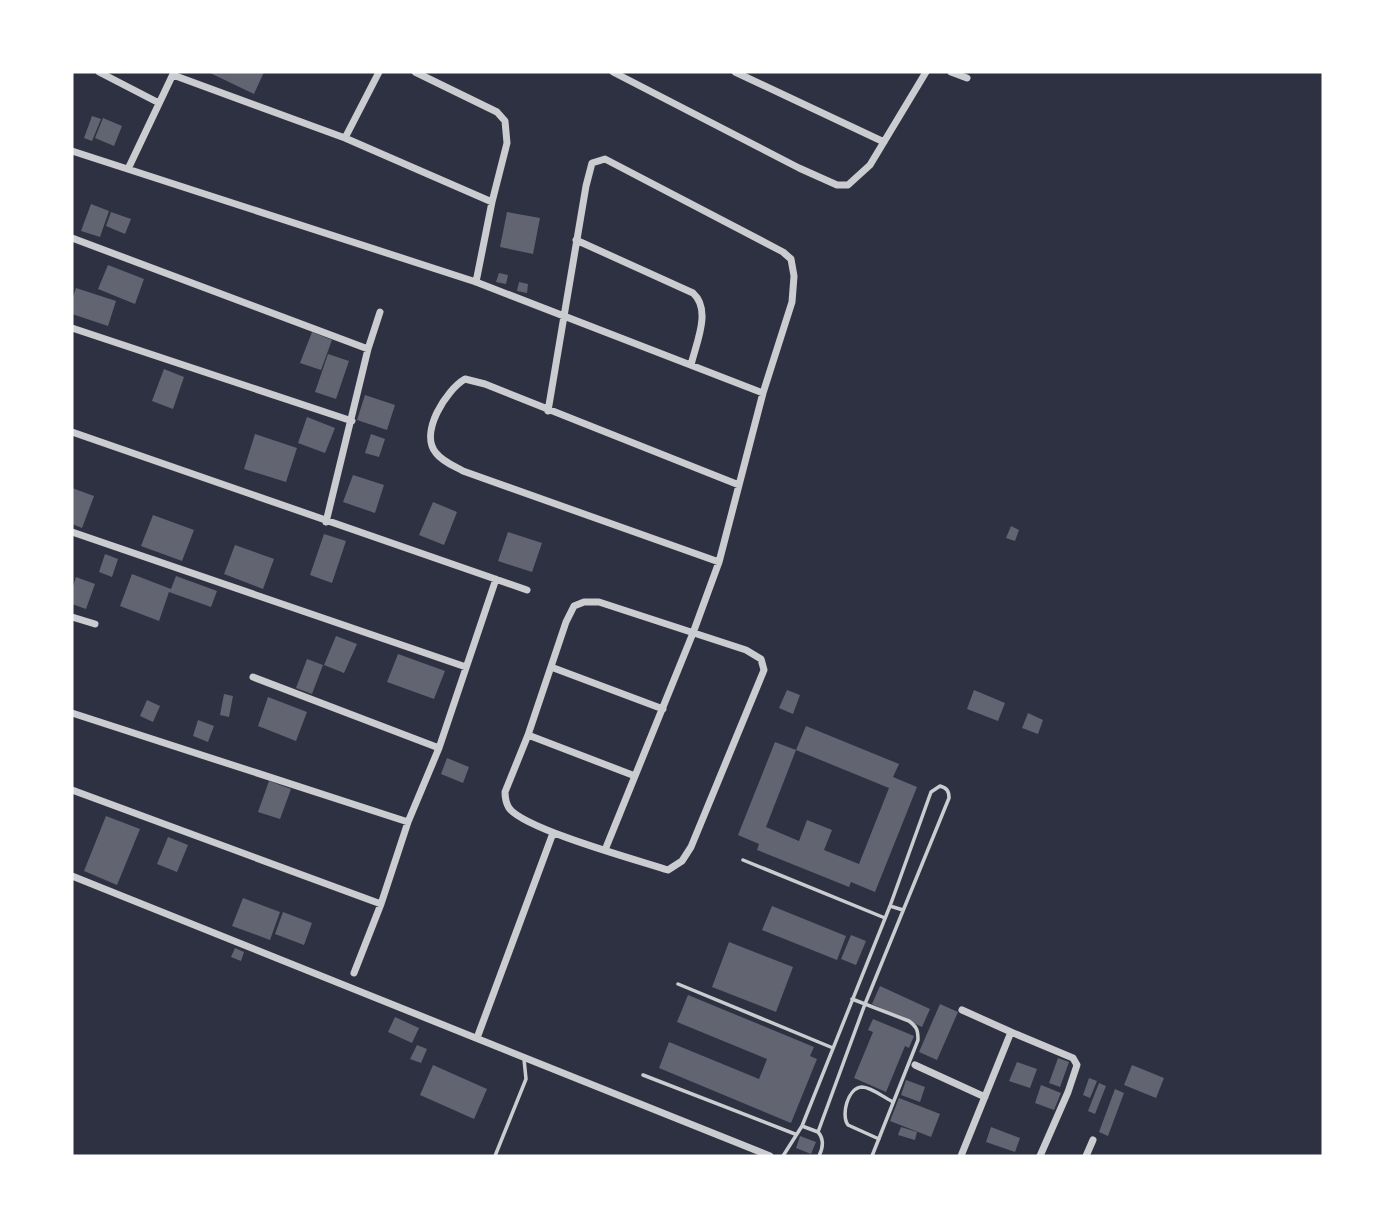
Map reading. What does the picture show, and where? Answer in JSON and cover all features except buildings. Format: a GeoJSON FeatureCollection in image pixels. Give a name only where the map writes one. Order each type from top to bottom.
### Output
{"type":"FeatureCollection","features":[{"type":"Feature","properties":{"kind":"street"},"geometry":{"type":"LineString","coordinates":[[99,72],[159,103]]}},
{"type":"Feature","properties":{"kind":"street"},"geometry":{"type":"LineString","coordinates":[[345,138],[379,72]]}},
{"type":"Feature","properties":{"kind":"street"},"geometry":{"type":"LineString","coordinates":[[415,72],[497,112],[505,121],[507,143],[476,282]]}},
{"type":"Feature","properties":{"kind":"street"},"geometry":{"type":"LineString","coordinates":[[613,72],[837,185],[848,185],[870,165],[926,72]]}},
{"type":"Feature","properties":{"kind":"street"},"geometry":{"type":"LineString","coordinates":[[735,72],[884,142]]}},
{"type":"Feature","properties":{"kind":"street"},"geometry":{"type":"LineString","coordinates":[[951,72],[967,78]]}},
{"type":"Feature","properties":{"kind":"street"},"geometry":{"type":"LineString","coordinates":[[128,169],[173,73],[345,138],[492,202]]}},
{"type":"Feature","properties":{"kind":"street"},"geometry":{"type":"LineString","coordinates":[[72,151],[476,282],[763,393]]}},
{"type":"Feature","properties":{"kind":"street"},"geometry":{"type":"LineString","coordinates":[[548,411],[576,240],[592,163],[605,159],[791,259],[793,302],[763,393],[719,562],[605,850]]}},
{"type":"Feature","properties":{"kind":"street"},"geometry":{"type":"LineString","coordinates":[[72,238],[368,349]]}},
{"type":"Feature","properties":{"kind":"street"},"geometry":{"type":"LineString","coordinates":[[576,240],[693,293],[701,300],[703,312],[691,365]]}},
{"type":"Feature","properties":{"kind":"street"},"geometry":{"type":"LineString","coordinates":[[326,522],[368,349],[380,312]]}},
{"type":"Feature","properties":{"kind":"street"},"geometry":{"type":"LineString","coordinates":[[72,328],[352,421]]}},
{"type":"Feature","properties":{"kind":"street"},"geometry":{"type":"LineString","coordinates":[[719,562],[463,471],[434,452],[429,435],[442,403],[453,386],[465,379],[485,384],[739,485]]}},
{"type":"Feature","properties":{"kind":"street"},"geometry":{"type":"LineString","coordinates":[[72,432],[527,590]]}},
{"type":"Feature","properties":{"kind":"street"},"geometry":{"type":"LineString","coordinates":[[72,532],[466,667]]}},
{"type":"Feature","properties":{"kind":"street"},"geometry":{"type":"LineString","coordinates":[[354,973],[381,904],[408,822],[439,748],[496,579]]}},
{"type":"Feature","properties":{"kind":"street"},"geometry":{"type":"LineString","coordinates":[[584,602],[599,602],[693,633],[746,650],[761,659],[764,670],[691,847],[682,861],[668,870],[553,833],[510,810],[505,800],[505,792],[574,606],[584,602]]}},
{"type":"Feature","properties":{"kind":"street"},"geometry":{"type":"LineString","coordinates":[[72,617],[95,624]]}},
{"type":"Feature","properties":{"kind":"street"},"geometry":{"type":"LineString","coordinates":[[551,667],[663,709]]}},
{"type":"Feature","properties":{"kind":"street"},"geometry":{"type":"LineString","coordinates":[[253,677],[439,748]]}},
{"type":"Feature","properties":{"kind":"street"},"geometry":{"type":"LineString","coordinates":[[72,713],[408,822]]}},
{"type":"Feature","properties":{"kind":"street"},"geometry":{"type":"LineString","coordinates":[[528,735],[635,776]]}},
{"type":"Feature","properties":{"kind":"street"},"geometry":{"type":"LineString","coordinates":[[72,790],[381,904]]}},
{"type":"Feature","properties":{"kind":"street"},"geometry":{"type":"LineString","coordinates":[[477,1038],[553,833]]}},
{"type":"Feature","properties":{"kind":"street"},"geometry":{"type":"LineString","coordinates":[[72,876],[770,1156]]}},
{"type":"Feature","properties":{"kind":"street"},"geometry":{"type":"LineString","coordinates":[[962,1010],[1073,1058],[1077,1065],[1040,1156]]}},
{"type":"Feature","properties":{"kind":"street"},"geometry":{"type":"LineString","coordinates":[[961,1156],[1011,1032]]}},
{"type":"Feature","properties":{"kind":"street"},"geometry":{"type":"LineString","coordinates":[[915,1065],[985,1097]]}},
{"type":"Feature","properties":{"kind":"street"},"geometry":{"type":"LineString","coordinates":[[1086,1156],[1093,1140]]}},
{"type":"Feature","properties":{"kind":"lane"},"geometry":{"type":"LineString","coordinates":[[783,1156],[802,1126],[890,906],[931,792],[940,786],[946,788],[949,798],[865,1004],[818,1132]]}},
{"type":"Feature","properties":{"kind":"lane"},"geometry":{"type":"LineString","coordinates":[[743,860],[885,918]]}},
{"type":"Feature","properties":{"kind":"lane"},"geometry":{"type":"LineString","coordinates":[[890,906],[903,910]]}},
{"type":"Feature","properties":{"kind":"lane"},"geometry":{"type":"LineString","coordinates":[[678,984],[833,1048]]}},
{"type":"Feature","properties":{"kind":"lane"},"geometry":{"type":"LineString","coordinates":[[852,999],[909,1021],[918,1031],[918,1040],[872,1156]]}},
{"type":"Feature","properties":{"kind":"lane"},"geometry":{"type":"LineString","coordinates":[[495,1156],[526,1079],[524,1057]]}},
{"type":"Feature","properties":{"kind":"lane"},"geometry":{"type":"LineString","coordinates":[[643,1075],[795,1134]]}},
{"type":"Feature","properties":{"kind":"lane"},"geometry":{"type":"LineString","coordinates":[[879,1139],[845,1122],[844,1117],[852,1092],[866,1088],[893,1102]]}},
{"type":"Feature","properties":{"kind":"lane"},"geometry":{"type":"LineString","coordinates":[[802,1126],[818,1132],[821,1136],[819,1156]]}}]}
